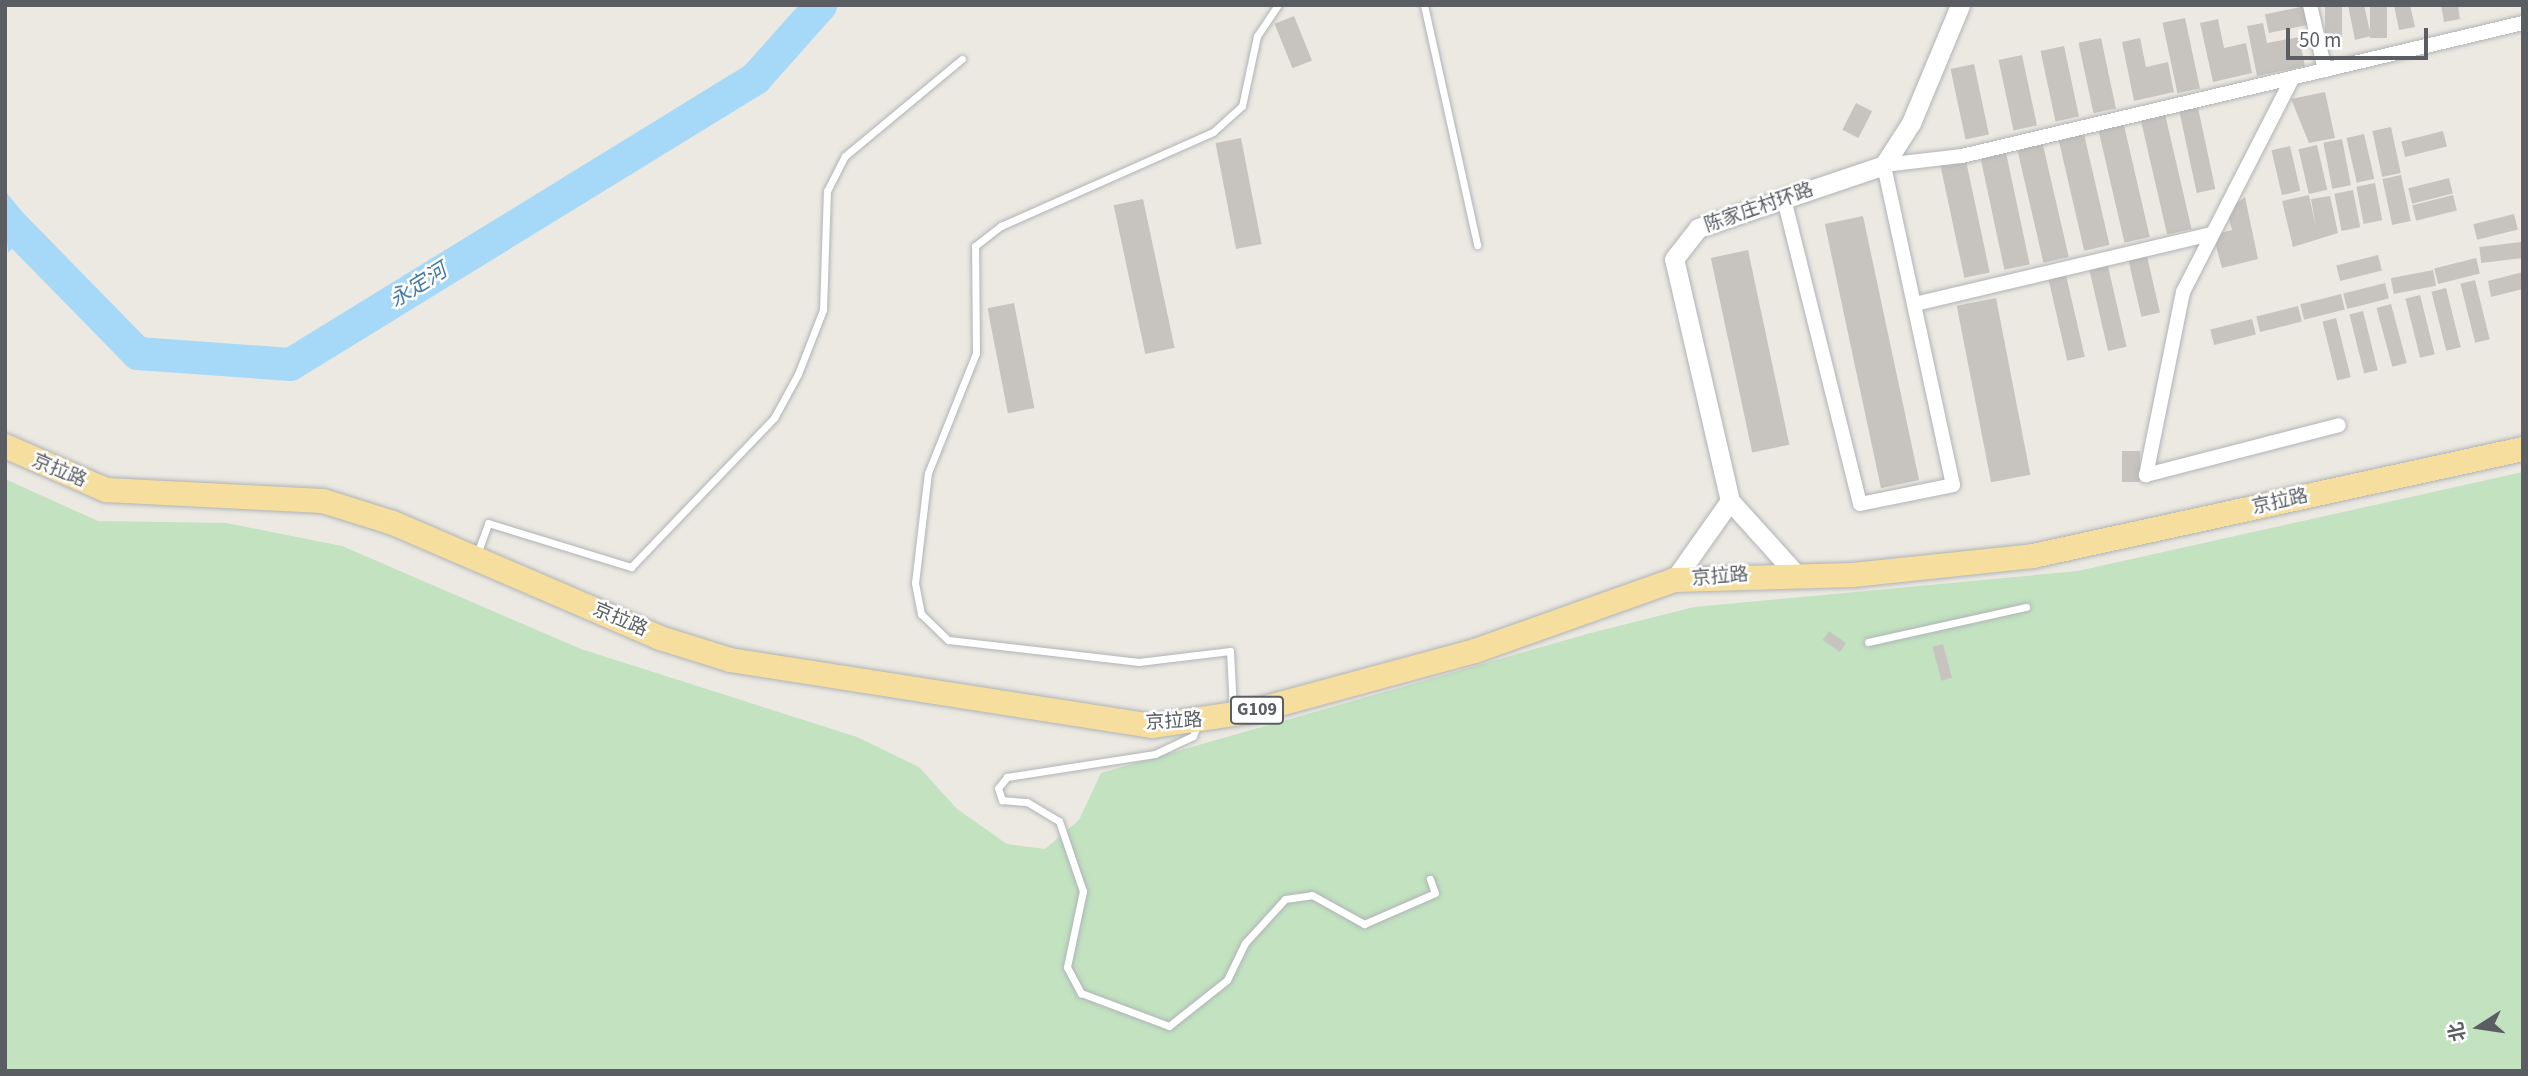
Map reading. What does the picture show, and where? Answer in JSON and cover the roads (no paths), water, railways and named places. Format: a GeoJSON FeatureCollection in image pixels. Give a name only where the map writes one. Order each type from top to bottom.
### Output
{"type":"FeatureCollection","features":[{"type":"Feature","properties":{"kind":"highway","name":"京拉路"},"geometry":{"type":"LineString","coordinates":[[5,446],[106,489],[323,501],[475,558],[660,638],[730,660],[1153,726],[1199,723],[1234,715],[1475,651],[1674,580],[1797,574],[1853,575],[2033,556],[2523,449]]}},
{"type":"Feature","properties":{"kind":"street"},"geometry":{"type":"LineString","coordinates":[[1784,199],[1860,504],[1953,485],[1884,165],[1911,123],[1960,5]]}},
{"type":"Feature","properties":{"kind":"street"},"geometry":{"type":"LineString","coordinates":[[2310,5],[2325,70]]}},
{"type":"Feature","properties":{"kind":"street"},"geometry":{"type":"LineString","coordinates":[[1884,165],[1962,156],[2523,23]]}},
{"type":"Feature","properties":{"kind":"street"},"geometry":{"type":"LineString","coordinates":[[2292,79],[2183,292],[2146,475],[2339,425]]}},
{"type":"Feature","properties":{"kind":"street","name":"陈家庄村环路"},"geometry":{"type":"LineString","coordinates":[[1730,502],[1674,259],[1698,228],[1884,165]]}},
{"type":"Feature","properties":{"kind":"street"},"geometry":{"type":"LineString","coordinates":[[1915,304],[2212,234]]}},
{"type":"Feature","properties":{"kind":"street"},"geometry":{"type":"LineString","coordinates":[[1674,580],[1730,502],[1797,574]]}},
{"type":"Feature","properties":{"kind":"lane"},"geometry":{"type":"LineString","coordinates":[[1234,715],[1230,651],[1139,662],[948,640],[921,614],[915,583],[928,473],[976,353],[975,246],[1001,226],[1213,132],[1242,106],[1257,36],[1278,5]]}},
{"type":"Feature","properties":{"kind":"lane"},"geometry":{"type":"LineString","coordinates":[[1424,5],[1477,245]]}},
{"type":"Feature","properties":{"kind":"lane"},"geometry":{"type":"LineString","coordinates":[[475,558],[488,523],[631,567],[774,418],[798,374],[823,310],[827,191],[845,156],[962,59]]}},
{"type":"Feature","properties":{"kind":"lane"},"geometry":{"type":"LineString","coordinates":[[1868,642],[2026,607]]}},
{"type":"Feature","properties":{"kind":"lane"},"geometry":{"type":"LineString","coordinates":[[1199,723],[1194,736],[1155,754],[1007,777],[999,788],[1002,800],[1027,802],[1059,821],[1083,891],[1067,967],[1081,993],[1169,1026],[1227,980],[1245,943],[1285,900],[1312,895],[1364,924],[1435,893],[1430,879]]}},
{"type":"Feature","properties":{"kind":"water"},"geometry":{"type":"Polygon","coordinates":[[[5,191],[29,220],[26,234],[8,253],[5,191]]]}},
{"type":"Feature","properties":{"kind":"waterway","name":"永定河"},"geometry":{"type":"LineString","coordinates":[[5,218],[137,353],[290,364],[755,78],[820,5]]}}]}
